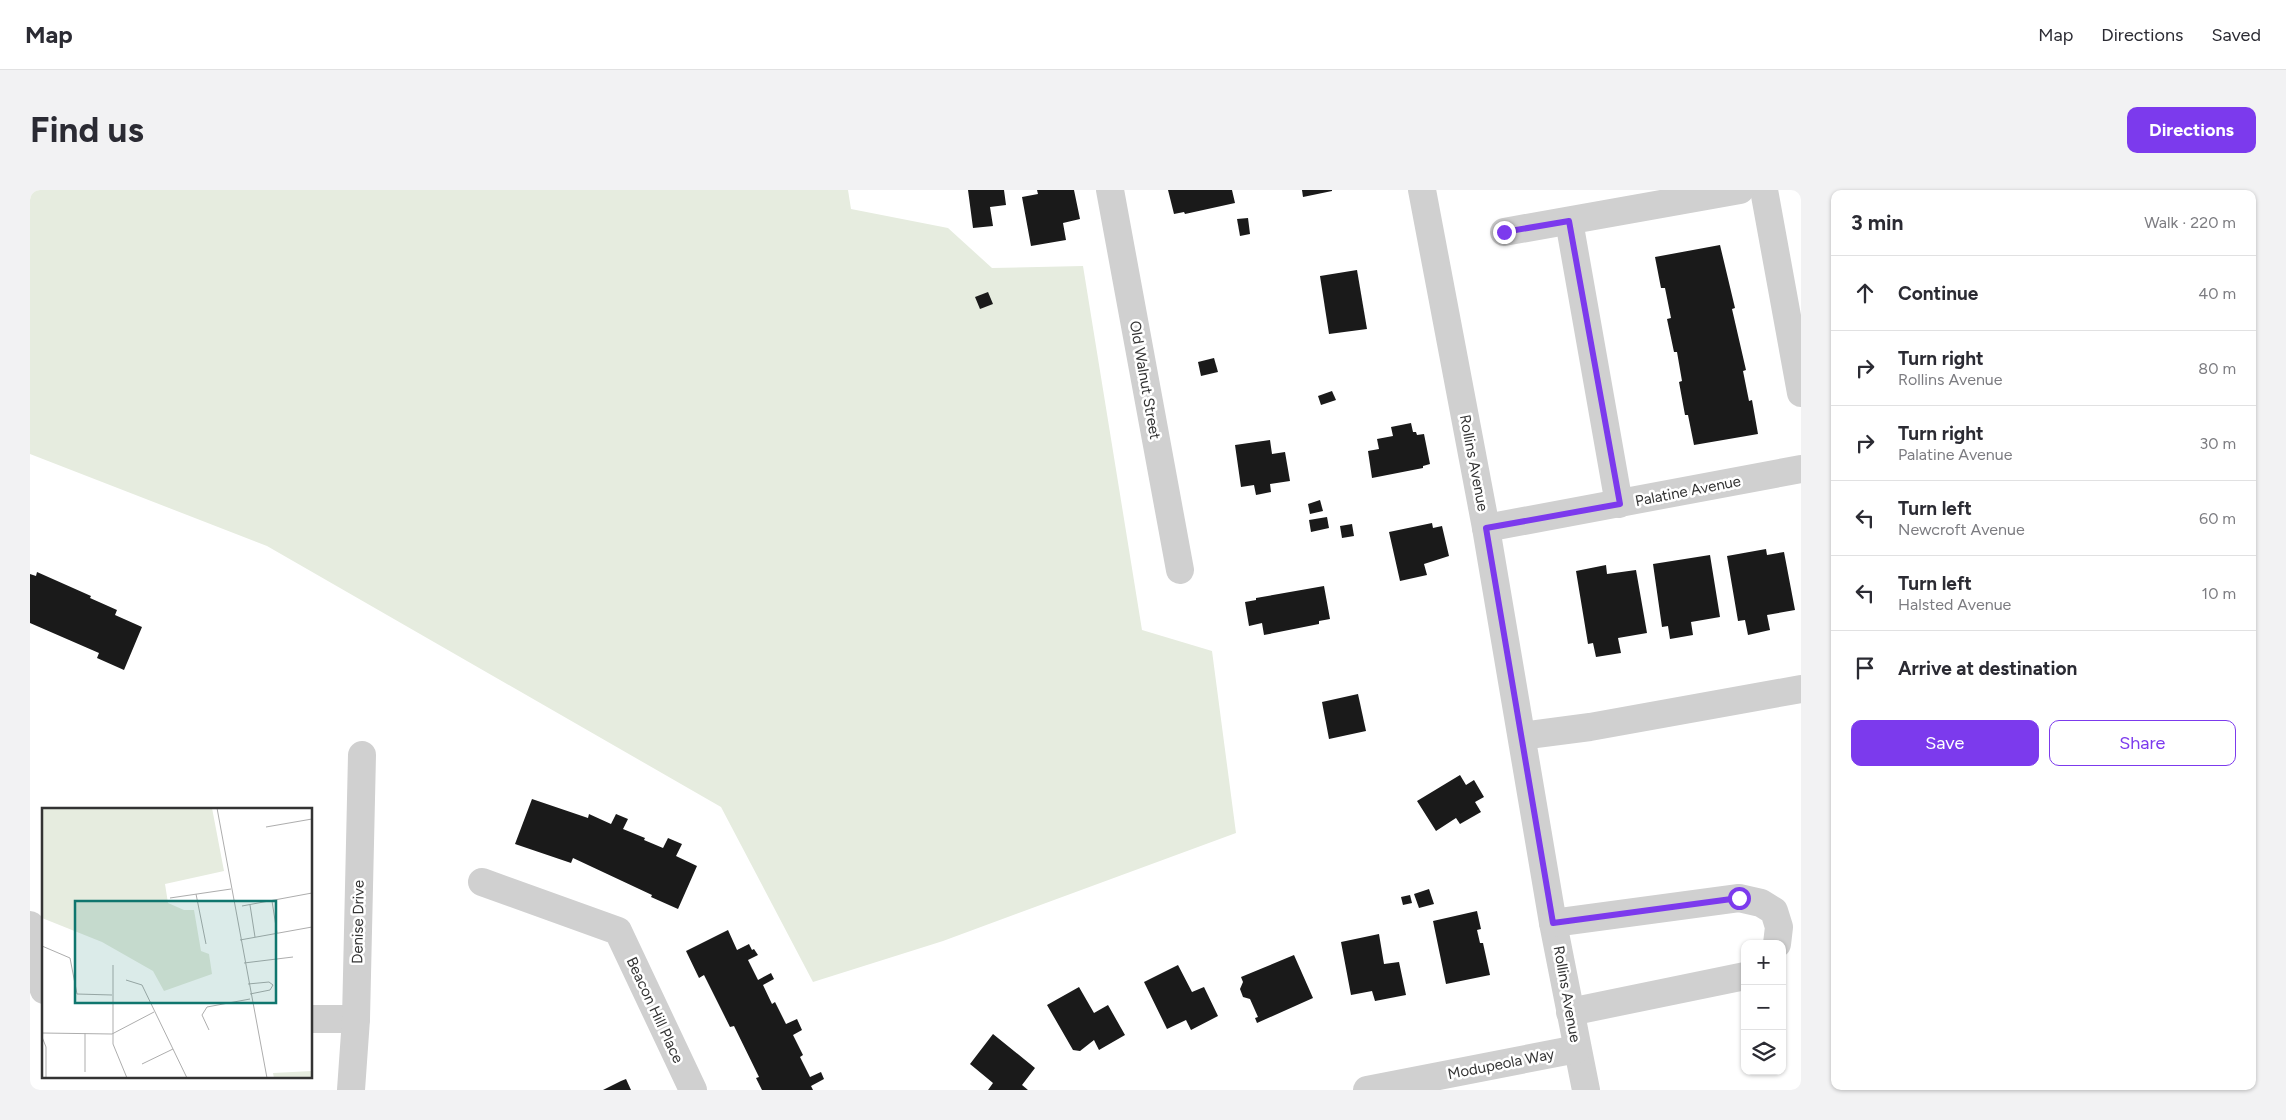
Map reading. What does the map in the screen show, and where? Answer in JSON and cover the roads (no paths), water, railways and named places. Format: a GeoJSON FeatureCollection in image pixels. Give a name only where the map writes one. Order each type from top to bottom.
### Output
{"type":"FeatureCollection","features":[{"type":"Feature","properties":{"kind":"street","name":"Old Walnut Street"},"geometry":{"type":"LineString","coordinates":[[1110,190],[1180,570]]}},
{"type":"Feature","properties":{"kind":"street","name":"Rollins Avenue"},"geometry":{"type":"LineString","coordinates":[[1422,190],[1486,528],[1553,923],[1576,1049],[1586,1090]]}},
{"type":"Feature","properties":{"kind":"street"},"geometry":{"type":"LineString","coordinates":[[1504,232],[1740,190]]}},
{"type":"Feature","properties":{"kind":"street"},"geometry":{"type":"LineString","coordinates":[[1764,190],[1801,393]]}},
{"type":"Feature","properties":{"kind":"street"},"geometry":{"type":"LineString","coordinates":[[1569,221],[1620,504]]}},
{"type":"Feature","properties":{"kind":"street","name":"Palatine Avenue"},"geometry":{"type":"LineString","coordinates":[[1486,528],[1801,469]]}},
{"type":"Feature","properties":{"kind":"street"},"geometry":{"type":"LineString","coordinates":[[1522,736],[1590,727],[1801,689]]}},
{"type":"Feature","properties":{"kind":"street","name":"Denise Drive"},"geometry":{"type":"LineString","coordinates":[[351,1090],[356,1019],[362,755]]}},
{"type":"Feature","properties":{"kind":"street","name":"Beacon Hill Place"},"geometry":{"type":"LineString","coordinates":[[482,882],[618,930],[693,1090]]}},
{"type":"Feature","properties":{"kind":"street"},"geometry":{"type":"LineString","coordinates":[[1553,923],[1739,898],[1761,903],[1774,911],[1778,927],[1777,940]]}},
{"type":"Feature","properties":{"kind":"street"},"geometry":{"type":"LineString","coordinates":[[30,925],[42,985]]}},
{"type":"Feature","properties":{"kind":"street"},"geometry":{"type":"LineString","coordinates":[[1570,1012],[1741,977]]}},
{"type":"Feature","properties":{"kind":"street"},"geometry":{"type":"LineString","coordinates":[[312,1019],[356,1019]]}},
{"type":"Feature","properties":{"kind":"street","name":"Modupeola Way"},"geometry":{"type":"LineString","coordinates":[[1367,1090],[1576,1049]]}}]}
